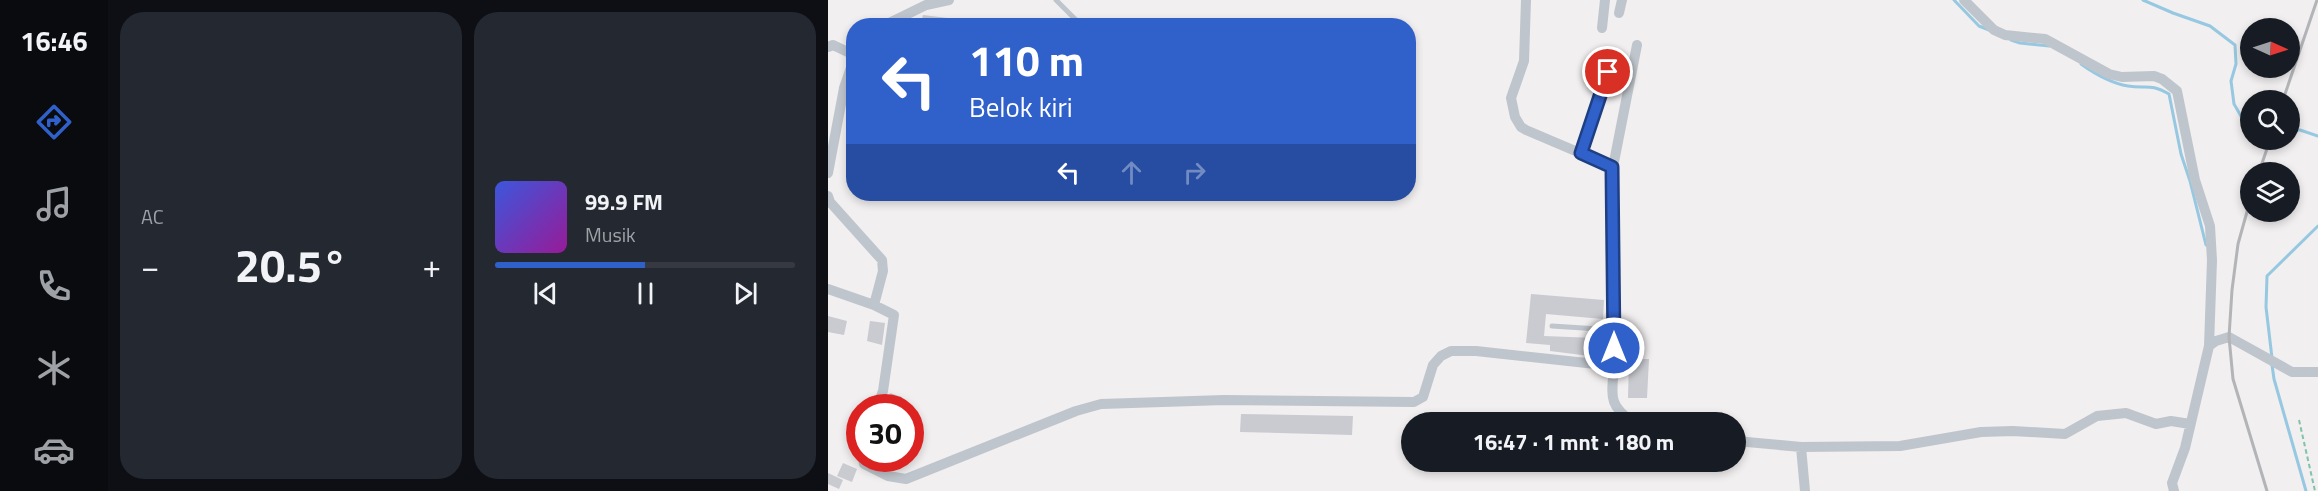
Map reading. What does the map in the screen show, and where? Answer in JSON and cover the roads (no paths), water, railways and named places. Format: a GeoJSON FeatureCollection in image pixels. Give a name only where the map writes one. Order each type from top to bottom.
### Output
{"type":"FeatureCollection","features":[{"type":"Feature","properties":{"kind":"street"},"geometry":{"type":"LineString","coordinates":[[899,18],[926,5],[949,0]]}},
{"type":"Feature","properties":{"kind":"street"},"geometry":{"type":"LineString","coordinates":[[1526,0],[1524,61],[1512,93],[1514,114],[1521,127],[1612,167]]}},
{"type":"Feature","properties":{"kind":"street"},"geometry":{"type":"LineString","coordinates":[[1602,28],[1605,0]]}},
{"type":"Feature","properties":{"kind":"street"},"geometry":{"type":"LineString","coordinates":[[1619,13],[1622,0]]}},
{"type":"Feature","properties":{"kind":"street"},"geometry":{"type":"LineString","coordinates":[[1964,0],[1995,30],[2005,35],[2045,39],[2109,74],[2122,78],[2154,76],[2162,79],[2176,91],[2195,180],[2210,226],[2212,260],[2210,346],[2185,448],[2172,483],[2174,491]]}},
{"type":"Feature","properties":{"kind":"street"},"geometry":{"type":"LineString","coordinates":[[828,47],[833,45],[846,52]]}},
{"type":"Feature","properties":{"kind":"street"},"geometry":{"type":"LineString","coordinates":[[1618,412],[1612,395],[1614,330],[1612,167],[1637,45]]}},
{"type":"Feature","properties":{"kind":"street"},"geometry":{"type":"LineString","coordinates":[[1581,153],[1614,52]]}},
{"type":"Feature","properties":{"kind":"street"},"geometry":{"type":"LineString","coordinates":[[828,173],[832,133],[846,82]]}},
{"type":"Feature","properties":{"kind":"street"},"geometry":{"type":"LineString","coordinates":[[828,196],[882,260],[883,271],[874,305]]}},
{"type":"Feature","properties":{"kind":"street"},"geometry":{"type":"LineString","coordinates":[[828,289],[892,313],[894,318],[882,394]]}},
{"type":"Feature","properties":{"kind":"street"},"geometry":{"type":"LineString","coordinates":[[2210,346],[2216,341],[2229,337],[2292,372],[2318,372]]}},
{"type":"Feature","properties":{"kind":"street"},"geometry":{"type":"LineString","coordinates":[[881,472],[906,479],[1076,411],[1101,404],[1224,400],[1414,402],[1423,398],[1433,365],[1441,356],[1451,351],[1476,351],[1614,366]]}},
{"type":"Feature","properties":{"kind":"street"},"geometry":{"type":"LineString","coordinates":[[1746,442],[1801,447],[1900,446],[1981,432],[2065,434],[2097,416],[2126,413],[2156,424],[2171,421],[2190,424]]}},
{"type":"Feature","properties":{"kind":"street"},"geometry":{"type":"LineString","coordinates":[[1801,447],[1802,490]]}},
{"type":"Feature","properties":{"kind":"street"},"geometry":{"type":"LineString","coordinates":[[904,491],[906,479]]}},
{"type":"Feature","properties":{"kind":"lane"},"geometry":{"type":"LineString","coordinates":[[1056,0],[1074,18]]}},
{"type":"Feature","properties":{"kind":"lane"},"geometry":{"type":"LineString","coordinates":[[1552,326],[1614,330]]}},
{"type":"Feature","properties":{"kind":"waterway"},"geometry":{"type":"LineString","coordinates":[[1954,0],[1979,26],[1989,30]]}},
{"type":"Feature","properties":{"kind":"waterway"},"geometry":{"type":"LineString","coordinates":[[2143,0],[2210,26],[2235,45],[2236,64],[2231,81],[2234,104],[2240,114]]}},
{"type":"Feature","properties":{"kind":"waterway"},"geometry":{"type":"LineString","coordinates":[[2011,40],[2049,46]]}},
{"type":"Feature","properties":{"kind":"waterway"},"geometry":{"type":"LineString","coordinates":[[2081,64],[2115,83],[2153,87],[2169,94],[2181,154],[2206,245]]}},
{"type":"Feature","properties":{"kind":"waterway"},"geometry":{"type":"LineString","coordinates":[[2300,130],[2318,136]]}},
{"type":"Feature","properties":{"kind":"waterway"},"geometry":{"type":"LineString","coordinates":[[2272,358],[2266,307],[2267,276],[2318,226]]}},
{"type":"Feature","properties":{"kind":"waterway"},"geometry":{"type":"LineString","coordinates":[[2272,365],[2306,491]]}},
{"type":"Feature","properties":{"kind":"railway"},"geometry":{"type":"LineString","coordinates":[[2286,90],[2317,0]]}},
{"type":"Feature","properties":{"kind":"railway"},"geometry":{"type":"LineString","coordinates":[[2262,162],[2267,150]]}},
{"type":"Feature","properties":{"kind":"railway"},"geometry":{"type":"LineString","coordinates":[[2244,222],[2238,244],[2229,337],[2233,379],[2267,491]]}}]}
